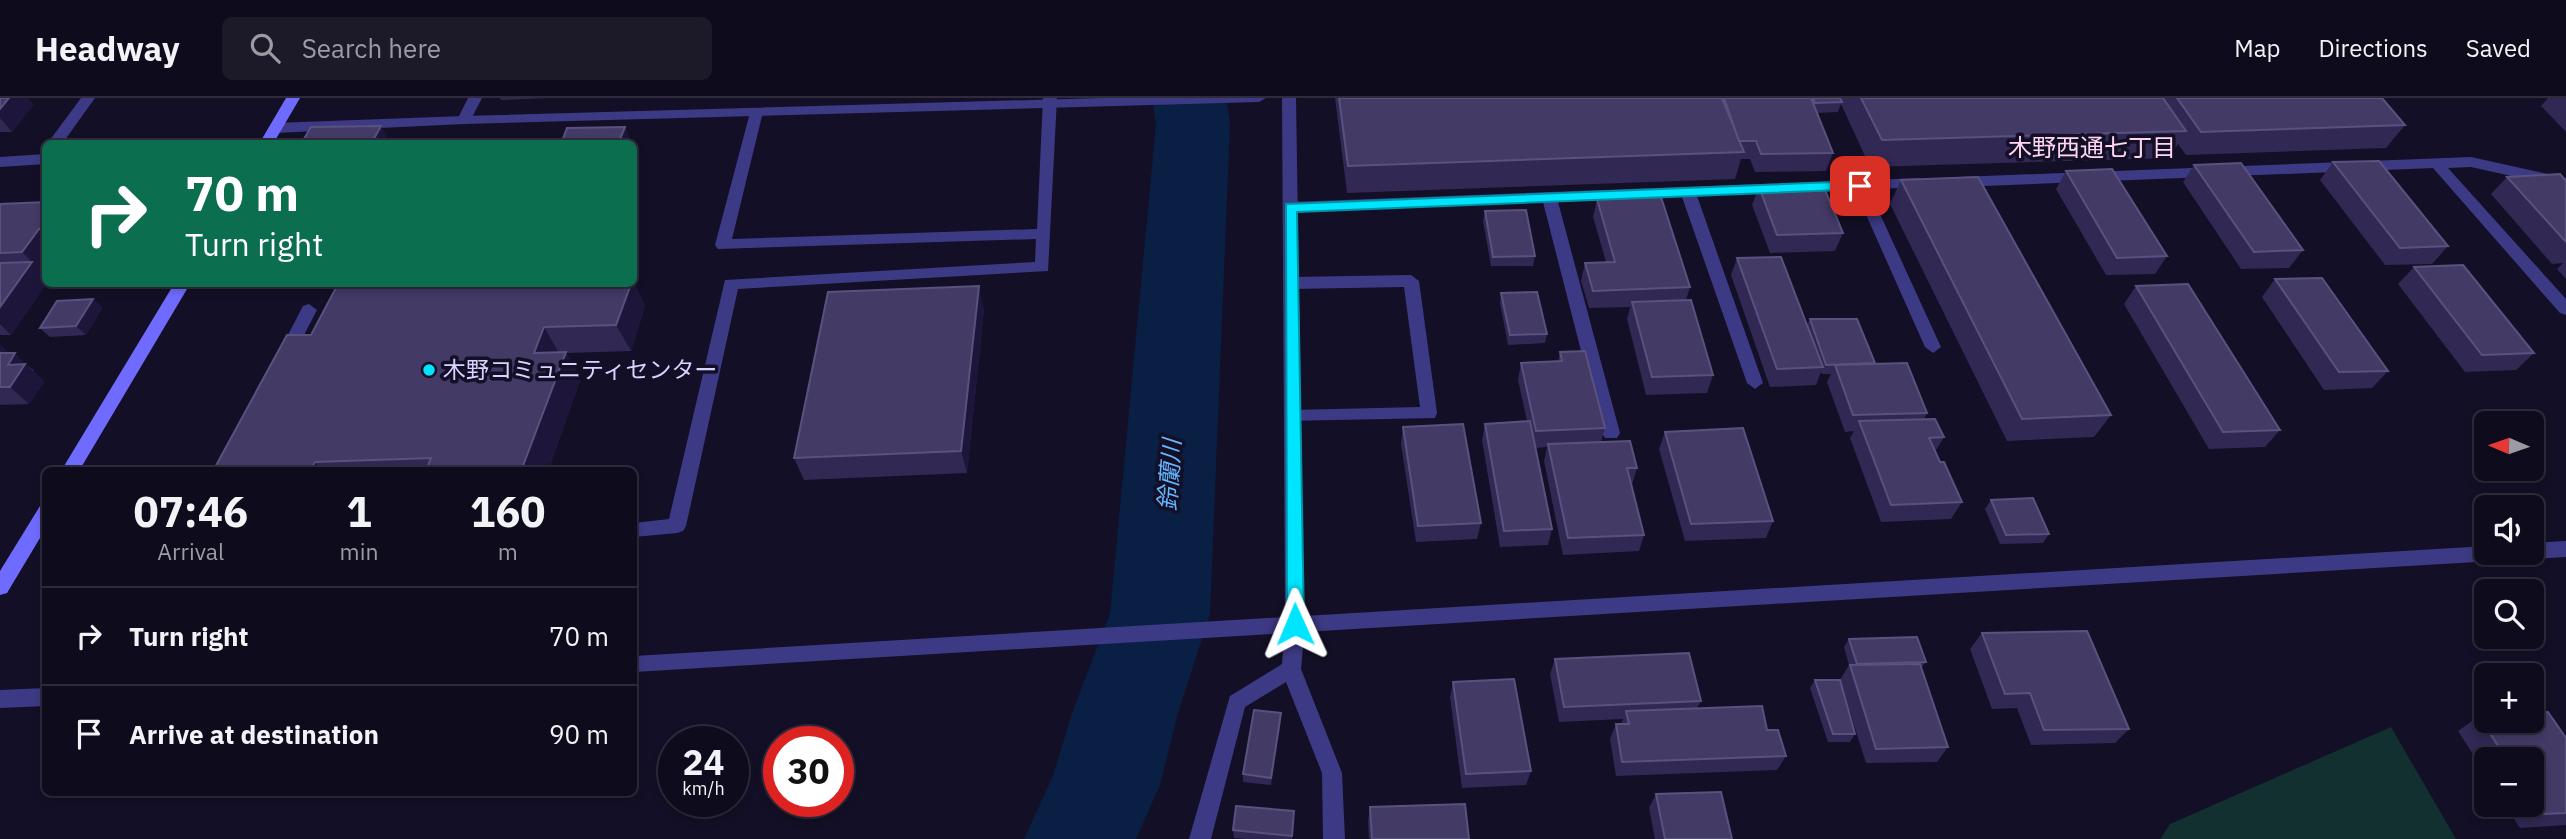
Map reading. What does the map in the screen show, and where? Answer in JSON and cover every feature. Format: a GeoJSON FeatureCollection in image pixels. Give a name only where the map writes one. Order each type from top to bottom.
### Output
{"type":"FeatureCollection","features":[{"type":"Feature","properties":{"kind":"street"},"geometry":{"type":"LineString","coordinates":[[57,140],[88,98]]}},
{"type":"Feature","properties":{"kind":"street"},"geometry":{"type":"LineString","coordinates":[[268,140],[293,98]]}},
{"type":"Feature","properties":{"kind":"street"},"geometry":{"type":"LineString","coordinates":[[464,120],[475,98]]}},
{"type":"Feature","properties":{"kind":"street"},"geometry":{"type":"LineString","coordinates":[[275,128],[1050,101],[1259,98]]}},
{"type":"Feature","properties":{"kind":"street"},"geometry":{"type":"LineString","coordinates":[[1289,98],[1295,624],[1291,669],[1332,774],[1334,839]]}},
{"type":"Feature","properties":{"kind":"street"},"geometry":{"type":"LineString","coordinates":[[637,530],[677,526],[732,284],[1043,267],[1050,101]]}},
{"type":"Feature","properties":{"kind":"street"},"geometry":{"type":"LineString","coordinates":[[756,112],[723,246],[1044,234]]}},
{"type":"Feature","properties":{"kind":"street"},"geometry":{"type":"LineString","coordinates":[[0,162],[42,158]]}},
{"type":"Feature","properties":{"kind":"street"},"geometry":{"type":"LineString","coordinates":[[1290,207],[2471,162],[2563,182],[2566,186]]}},
{"type":"Feature","properties":{"kind":"street"},"geometry":{"type":"LineString","coordinates":[[2437,163],[2566,309]]}},
{"type":"Feature","properties":{"kind":"street"},"geometry":{"type":"LineString","coordinates":[[1860,186],[1933,347]]}},
{"type":"Feature","properties":{"kind":"street"},"geometry":{"type":"LineString","coordinates":[[1688,192],[1755,383]]}},
{"type":"Feature","properties":{"kind":"street"},"geometry":{"type":"LineString","coordinates":[[1549,197],[1611,433]]}},
{"type":"Feature","properties":{"kind":"street"},"geometry":{"type":"LineString","coordinates":[[1292,283],[1411,281],[1429,413],[1292,416]]}},
{"type":"Feature","properties":{"kind":"street"},"geometry":{"type":"LineString","coordinates":[[72,467],[180,287]]}},
{"type":"Feature","properties":{"kind":"street"},"geometry":{"type":"LineString","coordinates":[[276,372],[309,310]]}},
{"type":"Feature","properties":{"kind":"street"},"geometry":{"type":"LineString","coordinates":[[0,587],[42,518]]}},
{"type":"Feature","properties":{"kind":"street"},"geometry":{"type":"LineString","coordinates":[[2544,550],[2566,549]]}},
{"type":"Feature","properties":{"kind":"street"},"geometry":{"type":"LineString","coordinates":[[637,664],[2474,554]]}},
{"type":"Feature","properties":{"kind":"street"},"geometry":{"type":"LineString","coordinates":[[1200,839],[1237,702],[1291,669]]}},
{"type":"Feature","properties":{"kind":"street"},"geometry":{"type":"LineString","coordinates":[[0,699],[42,697]]}},
{"type":"Feature","properties":{"kind":"green space"},"geometry":{"type":"Polygon","coordinates":[[[2391,727],[2456,839],[2160,839],[2170,824],[2391,727]]]}},
{"type":"Feature","properties":{"kind":"building"},"geometry":{"type":"Polygon","coordinates":[[[0,98],[9,98],[0,109],[0,98]]]}},
{"type":"Feature","properties":{"kind":"building"},"geometry":{"type":"Polygon","coordinates":[[[1339,98],[1722,98],[1744,152],[1348,166],[1339,98]]]}},
{"type":"Feature","properties":{"kind":"building"},"geometry":{"type":"Polygon","coordinates":[[[1724,98],[1811,98],[1833,153],[1761,154],[1756,141],[1739,141],[1724,98]]]}},
{"type":"Feature","properties":{"kind":"building"},"geometry":{"type":"Polygon","coordinates":[[[1813,98],[1840,98],[1842,102],[1815,103],[1813,98]]]}},
{"type":"Feature","properties":{"kind":"building"},"geometry":{"type":"Polygon","coordinates":[[[1861,98],[2163,98],[2186,131],[1882,140],[1861,98]]]}},
{"type":"Feature","properties":{"kind":"building"},"geometry":{"type":"Polygon","coordinates":[[[2177,98],[2382,98],[2405,125],[2201,132],[2177,98]]]}},
{"type":"Feature","properties":{"kind":"building"},"geometry":{"type":"Polygon","coordinates":[[[381,126],[373,140],[303,140],[311,127],[381,126]]]}},
{"type":"Feature","properties":{"kind":"building"},"geometry":{"type":"Polygon","coordinates":[[[625,127],[620,140],[562,140],[567,128],[625,127]]]}},
{"type":"Feature","properties":{"kind":"building"},"geometry":{"type":"Polygon","coordinates":[[[2379,161],[2448,246],[2400,248],[2333,162],[2379,161]]]}},
{"type":"Feature","properties":{"kind":"building"},"geometry":{"type":"Polygon","coordinates":[[[2241,163],[2303,250],[2254,252],[2194,165],[2241,163]]]}},
{"type":"Feature","properties":{"kind":"building"},"geometry":{"type":"Polygon","coordinates":[[[2112,169],[2167,256],[2117,258],[2066,171],[2112,169]]]}},
{"type":"Feature","properties":{"kind":"building"},"geometry":{"type":"Polygon","coordinates":[[[2560,174],[2566,181],[2566,242],[2507,177],[2560,174]]]}},
{"type":"Feature","properties":{"kind":"building"},"geometry":{"type":"Polygon","coordinates":[[[1978,177],[2111,415],[2022,419],[1901,180],[1978,177]]]}},
{"type":"Feature","properties":{"kind":"building"},"geometry":{"type":"Polygon","coordinates":[[[1823,185],[1843,233],[1777,235],[1759,187],[1823,185]]]}},
{"type":"Feature","properties":{"kind":"building"},"geometry":{"type":"Polygon","coordinates":[[[1661,197],[1690,287],[1593,291],[1585,263],[1615,262],[1597,199],[1661,197]]]}},
{"type":"Feature","properties":{"kind":"building"},"geometry":{"type":"Polygon","coordinates":[[[42,202],[42,229],[39,229],[22,252],[0,253],[0,204],[42,202]]]}},
{"type":"Feature","properties":{"kind":"building"},"geometry":{"type":"Polygon","coordinates":[[[1526,210],[1535,256],[1493,257],[1485,211],[1526,210]]]}},
{"type":"Feature","properties":{"kind":"building"},"geometry":{"type":"Polygon","coordinates":[[[1781,257],[1823,367],[1777,369],[1737,258],[1781,257]]]}},
{"type":"Feature","properties":{"kind":"building"},"geometry":{"type":"Polygon","coordinates":[[[32,262],[0,307],[0,263],[32,262]]]}},
{"type":"Feature","properties":{"kind":"building"},"geometry":{"type":"Polygon","coordinates":[[[2463,265],[2534,353],[2482,355],[2414,267],[2463,265]]]}},
{"type":"Feature","properties":{"kind":"building"},"geometry":{"type":"Polygon","coordinates":[[[2322,278],[2388,371],[2339,372],[2275,279],[2322,278]]]}},
{"type":"Feature","properties":{"kind":"building"},"geometry":{"type":"Polygon","coordinates":[[[2188,284],[2280,430],[2223,432],[2136,286],[2188,284]]]}},
{"type":"Feature","properties":{"kind":"building"},"geometry":{"type":"Polygon","coordinates":[[[979,286],[961,451],[794,458],[828,292],[979,286]]]}},
{"type":"Feature","properties":{"kind":"building","name":"木野コミュニティセンター"},"geometry":{"type":"Polygon","coordinates":[[[336,287],[630,287],[616,325],[544,327],[534,353],[566,352],[523,467],[428,467],[431,458],[315,462],[312,467],[215,467],[287,335],[311,335],[336,287]]]}},
{"type":"Feature","properties":{"kind":"building"},"geometry":{"type":"Polygon","coordinates":[[[1537,292],[1547,334],[1510,335],[1501,293],[1537,292]]]}},
{"type":"Feature","properties":{"kind":"building"},"geometry":{"type":"Polygon","coordinates":[[[93,299],[76,326],[40,328],[57,301],[93,299]]]}},
{"type":"Feature","properties":{"kind":"building"},"geometry":{"type":"Polygon","coordinates":[[[1691,300],[1713,375],[1652,377],[1632,302],[1691,300]]]}},
{"type":"Feature","properties":{"kind":"building"},"geometry":{"type":"Polygon","coordinates":[[[1810,319],[1857,319],[1875,363],[1826,365],[1810,319]]]}},
{"type":"Feature","properties":{"kind":"building"},"geometry":{"type":"Polygon","coordinates":[[[1585,351],[1605,428],[1536,431],[1521,363],[1562,361],[1560,352],[1585,351]]]}},
{"type":"Feature","properties":{"kind":"building"},"geometry":{"type":"Polygon","coordinates":[[[0,353],[15,353],[8,365],[25,364],[10,387],[0,387],[0,353]]]}},
{"type":"Feature","properties":{"kind":"building"},"geometry":{"type":"Polygon","coordinates":[[[1907,363],[1927,413],[1853,415],[1835,365],[1907,363]]]}},
{"type":"Feature","properties":{"kind":"building"},"geometry":{"type":"Polygon","coordinates":[[[1935,419],[1944,437],[1929,438],[1940,462],[1944,462],[1962,502],[1891,505],[1859,421],[1935,419]]]}},
{"type":"Feature","properties":{"kind":"building"},"geometry":{"type":"Polygon","coordinates":[[[1530,421],[1552,529],[1504,531],[1485,424],[1530,421]]]}},
{"type":"Feature","properties":{"kind":"building"},"geometry":{"type":"Polygon","coordinates":[[[1463,424],[1481,523],[1418,526],[1403,427],[1463,424]]]}},
{"type":"Feature","properties":{"kind":"building"},"geometry":{"type":"Polygon","coordinates":[[[1743,428],[1773,521],[1691,524],[1665,432],[1743,428]]]}},
{"type":"Feature","properties":{"kind":"building"},"geometry":{"type":"Polygon","coordinates":[[[1630,441],[1637,468],[1627,468],[1644,535],[1568,538],[1548,444],[1630,441]]]}},
{"type":"Feature","properties":{"kind":"building"},"geometry":{"type":"Polygon","coordinates":[[[2033,498],[2049,534],[2006,535],[1991,500],[2033,498]]]}},
{"type":"Feature","properties":{"kind":"building"},"geometry":{"type":"Polygon","coordinates":[[[2087,631],[2129,729],[2044,730],[2030,693],[2005,694],[1982,633],[2087,631]]]}},
{"type":"Feature","properties":{"kind":"building"},"geometry":{"type":"Polygon","coordinates":[[[1917,637],[1926,662],[1857,664],[1849,639],[1917,637]]]}},
{"type":"Feature","properties":{"kind":"building"},"geometry":{"type":"Polygon","coordinates":[[[1689,653],[1701,701],[1564,707],[1555,659],[1689,653]]]}},
{"type":"Feature","properties":{"kind":"building"},"geometry":{"type":"Polygon","coordinates":[[[1920,664],[1948,747],[1876,749],[1850,665],[1920,664]]]}},
{"type":"Feature","properties":{"kind":"building"},"geometry":{"type":"Polygon","coordinates":[[[1514,679],[1531,771],[1466,774],[1453,682],[1514,679]]]}},
{"type":"Feature","properties":{"kind":"building"},"geometry":{"type":"Polygon","coordinates":[[[1815,680],[1840,680],[1855,734],[1833,734],[1815,680]]]}},
{"type":"Feature","properties":{"kind":"building"},"geometry":{"type":"Polygon","coordinates":[[[1762,706],[1767,730],[1778,730],[1786,756],[1622,762],[1616,724],[1629,724],[1626,711],[1762,706]]]}},
{"type":"Feature","properties":{"kind":"building"},"geometry":{"type":"Polygon","coordinates":[[[1254,710],[1281,713],[1271,778],[1243,774],[1254,710]]]}},
{"type":"Feature","properties":{"kind":"building"},"geometry":{"type":"Polygon","coordinates":[[[2544,712],[2548,712],[2566,738],[2566,813],[2544,814],[2544,747],[2499,747],[2490,733],[2544,733],[2544,712]]]}},
{"type":"Feature","properties":{"kind":"building"},"geometry":{"type":"Polygon","coordinates":[[[1721,792],[1732,839],[1665,839],[1656,794],[1721,792]]]}},
{"type":"Feature","properties":{"kind":"building"},"geometry":{"type":"Polygon","coordinates":[[[1465,804],[1469,839],[1372,839],[1370,807],[1465,804]]]}},
{"type":"Feature","properties":{"kind":"building"},"geometry":{"type":"Polygon","coordinates":[[[1236,806],[1294,811],[1292,836],[1233,830],[1236,806]]]}},
{"type":"Feature","properties":{"kind":"waterway","name":"鈴蘭川"},"geometry":{"type":"LineString","coordinates":[[1080,839],[1105,785],[1125,713],[1160,614],[1193,124],[1189,98]]}},
{"type":"Feature","properties":{"kind":"place","name":"木野コミュニティセンター"},"geometry":{"type":"Point","coordinates":[429,370]}},
{"type":"Feature","properties":{"kind":"district","name":"木野西通七丁目"},"geometry":{"type":"Point","coordinates":[2092,148]}},
{"type":"Feature","properties":{"kind":"route"},"geometry":{"type":"LineString","coordinates":[[1295,624],[1290,207],[1860,186]]}}]}
